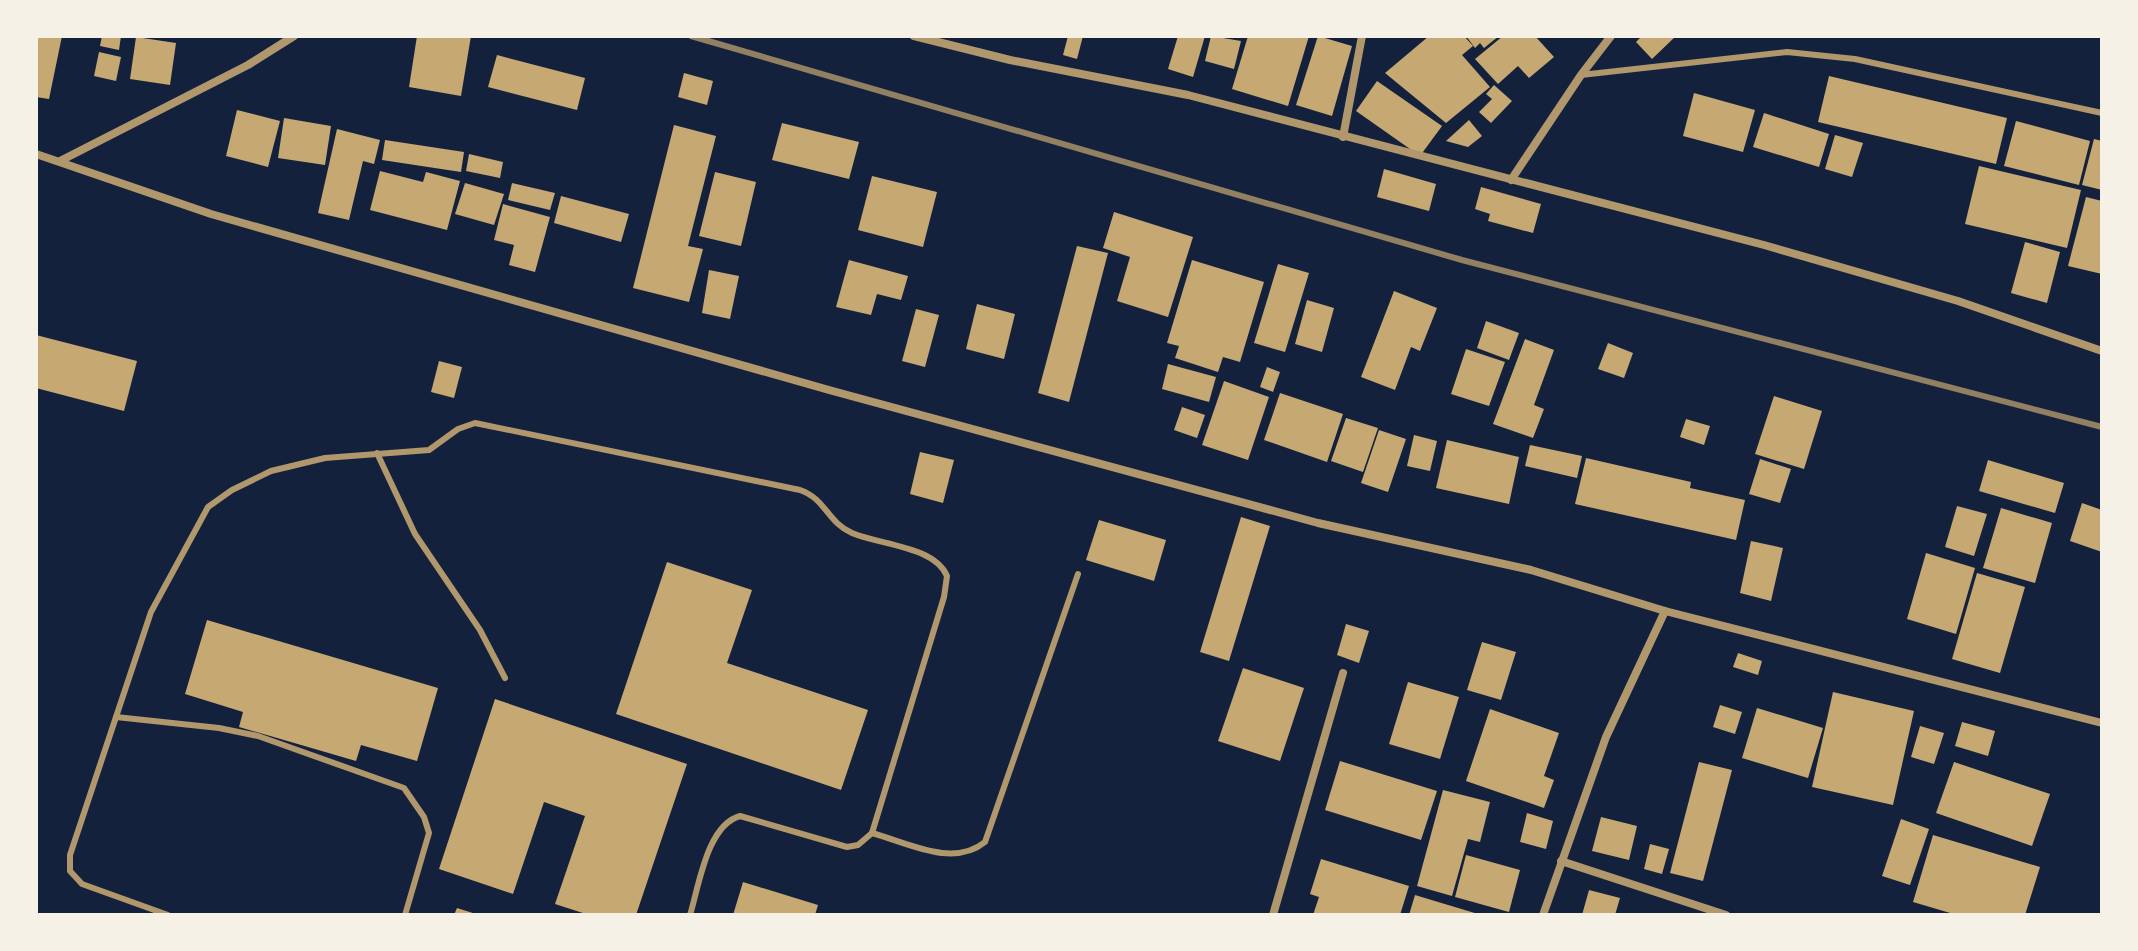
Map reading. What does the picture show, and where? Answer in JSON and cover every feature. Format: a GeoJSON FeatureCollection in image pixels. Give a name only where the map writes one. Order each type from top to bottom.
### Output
{"type":"FeatureCollection","features":[{"type":"Feature","properties":{"kind":"street"},"geometry":{"type":"LineString","coordinates":[[60,161],[248,65],[294,36]]}},
{"type":"Feature","properties":{"kind":"street"},"geometry":{"type":"LineString","coordinates":[[914,36],[935,38],[1010,60],[1188,95],[1779,249],[1958,301],[2102,351]]}},
{"type":"Feature","properties":{"kind":"street"},"geometry":{"type":"LineString","coordinates":[[1343,137],[1362,36]]}},
{"type":"Feature","properties":{"kind":"street"},"geometry":{"type":"LineString","coordinates":[[1511,180],[1611,36]]}},
{"type":"Feature","properties":{"kind":"street"},"geometry":{"type":"LineString","coordinates":[[36,154],[211,214],[814,386],[1318,523],[1531,570],[1665,611],[2102,723]]}},
{"type":"Feature","properties":{"kind":"street"},"geometry":{"type":"LineString","coordinates":[[1543,915],[1606,737],[1665,611]]}},
{"type":"Feature","properties":{"kind":"street"},"geometry":{"type":"LineString","coordinates":[[1273,915],[1343,673]]}},
{"type":"Feature","properties":{"kind":"street"},"geometry":{"type":"LineString","coordinates":[[1561,861],[1726,915]]}},
{"type":"Feature","properties":{"kind":"lane"},"geometry":{"type":"LineString","coordinates":[[1581,75],[1787,52],[1855,59],[2102,113]]}},
{"type":"Feature","properties":{"kind":"lane"},"geometry":{"type":"LineString","coordinates":[[168,915],[82,884],[70,871],[70,855],[151,612],[208,507],[232,490],[271,471],[325,458],[429,450],[458,429],[475,423],[800,490],[816,496],[836,524],[851,533],[934,559],[947,576],[944,597],[872,833],[858,845],[847,847],[740,816],[729,819],[719,831],[690,915]]}},
{"type":"Feature","properties":{"kind":"lane"},"geometry":{"type":"LineString","coordinates":[[377,453],[415,534],[480,630],[505,678]]}},
{"type":"Feature","properties":{"kind":"lane"},"geometry":{"type":"LineString","coordinates":[[872,833],[952,856],[971,853],[985,842],[1078,574]]}},
{"type":"Feature","properties":{"kind":"lane"},"geometry":{"type":"LineString","coordinates":[[116,717],[219,728],[258,736],[404,788],[424,817],[429,833],[405,915]]}},
{"type":"Feature","properties":{"kind":"building"},"geometry":{"type":"Polygon","coordinates":[[[36,36],[62,36],[49,99],[36,97],[36,36]]]}},
{"type":"Feature","properties":{"kind":"building"},"geometry":{"type":"Polygon","coordinates":[[[102,36],[121,36],[119,50],[100,46],[102,36]]]}},
{"type":"Feature","properties":{"kind":"building"},"geometry":{"type":"Polygon","coordinates":[[[417,36],[471,36],[461,96],[409,87],[417,36]]]}},
{"type":"Feature","properties":{"kind":"building"},"geometry":{"type":"Polygon","coordinates":[[[1068,36],[1083,36],[1077,59],[1063,55],[1068,36]]]}},
{"type":"Feature","properties":{"kind":"building"},"geometry":{"type":"Polygon","coordinates":[[[1178,36],[1205,36],[1193,77],[1168,69],[1178,36]]]}},
{"type":"Feature","properties":{"kind":"building"},"geometry":{"type":"Polygon","coordinates":[[[1211,36],[1241,41],[1234,69],[1205,61],[1211,36]]]}},
{"type":"Feature","properties":{"kind":"building"},"geometry":{"type":"Polygon","coordinates":[[[1248,36],[1309,36],[1288,106],[1232,89],[1248,36]]]}},
{"type":"Feature","properties":{"kind":"building"},"geometry":{"type":"Polygon","coordinates":[[[1318,36],[1352,46],[1332,116],[1296,105],[1318,36]]]}},
{"type":"Feature","properties":{"kind":"building"},"geometry":{"type":"Polygon","coordinates":[[[1429,36],[1464,36],[1473,46],[1462,55],[1490,87],[1446,123],[1385,73],[1429,36]]]}},
{"type":"Feature","properties":{"kind":"building"},"geometry":{"type":"Polygon","coordinates":[[[1466,36],[1499,36],[1484,48],[1480,43],[1475,48],[1466,36]]]}},
{"type":"Feature","properties":{"kind":"building"},"geometry":{"type":"Polygon","coordinates":[[[1503,36],[1535,36],[1554,57],[1529,78],[1518,66],[1498,84],[1475,59],[1503,36]]]}},
{"type":"Feature","properties":{"kind":"building"},"geometry":{"type":"Polygon","coordinates":[[[1642,36],[1676,36],[1652,59],[1636,42],[1642,36]]]}},
{"type":"Feature","properties":{"kind":"building"},"geometry":{"type":"Polygon","coordinates":[[[136,37],[176,43],[170,85],[130,79],[136,37]]]}},
{"type":"Feature","properties":{"kind":"building"},"geometry":{"type":"Polygon","coordinates":[[[99,52],[121,57],[116,81],[94,76],[99,52]]]}},
{"type":"Feature","properties":{"kind":"building"},"geometry":{"type":"Polygon","coordinates":[[[497,55],[585,78],[577,110],[488,87],[497,55]]]}},
{"type":"Feature","properties":{"kind":"building"},"geometry":{"type":"Polygon","coordinates":[[[684,73],[713,81],[707,105],[678,97],[684,73]]]}},
{"type":"Feature","properties":{"kind":"building"},"geometry":{"type":"Polygon","coordinates":[[[1829,76],[2007,118],[1996,164],[1818,122],[1829,76]]]}},
{"type":"Feature","properties":{"kind":"building"},"geometry":{"type":"Polygon","coordinates":[[[1377,81],[1442,126],[1420,156],[1356,111],[1377,81]]]}},
{"type":"Feature","properties":{"kind":"building"},"geometry":{"type":"Polygon","coordinates":[[[1494,85],[1512,101],[1491,123],[1479,112],[1492,99],[1486,94],[1494,85]]]}},
{"type":"Feature","properties":{"kind":"building"},"geometry":{"type":"Polygon","coordinates":[[[1694,93],[1755,110],[1743,152],[1683,136],[1694,93]]]}},
{"type":"Feature","properties":{"kind":"building"},"geometry":{"type":"Polygon","coordinates":[[[237,110],[280,121],[268,167],[226,156],[237,110]]]}},
{"type":"Feature","properties":{"kind":"building"},"geometry":{"type":"Polygon","coordinates":[[[1764,113],[1829,134],[1819,167],[1753,147],[1764,113]]]}},
{"type":"Feature","properties":{"kind":"building"},"geometry":{"type":"Polygon","coordinates":[[[284,118],[331,126],[325,165],[278,158],[284,118]]]}},
{"type":"Feature","properties":{"kind":"building"},"geometry":{"type":"Polygon","coordinates":[[[1469,120],[1482,136],[1468,147],[1446,141],[1469,120]]]}},
{"type":"Feature","properties":{"kind":"building"},"geometry":{"type":"Polygon","coordinates":[[[2016,121],[2090,141],[2079,185],[2004,166],[2016,121]]]}},
{"type":"Feature","properties":{"kind":"building"},"geometry":{"type":"Polygon","coordinates":[[[782,123],[859,142],[849,179],[772,160],[782,123]]]}},
{"type":"Feature","properties":{"kind":"building"},"geometry":{"type":"Polygon","coordinates":[[[674,125],[716,136],[688,246],[703,249],[689,302],[633,288],[674,125]]]}},
{"type":"Feature","properties":{"kind":"building"},"geometry":{"type":"Polygon","coordinates":[[[337,129],[380,140],[374,164],[363,161],[349,220],[318,213],[337,129]]]}},
{"type":"Feature","properties":{"kind":"building"},"geometry":{"type":"Polygon","coordinates":[[[1835,135],[1863,143],[1852,177],[1825,169],[1835,135]]]}},
{"type":"Feature","properties":{"kind":"building"},"geometry":{"type":"Polygon","coordinates":[[[2094,139],[2102,141],[2102,190],[2082,185],[2094,139]]]}},
{"type":"Feature","properties":{"kind":"building"},"geometry":{"type":"Polygon","coordinates":[[[385,140],[464,152],[461,172],[382,160],[385,140]]]}},
{"type":"Feature","properties":{"kind":"building"},"geometry":{"type":"Polygon","coordinates":[[[469,154],[503,162],[500,178],[466,171],[469,154]]]}},
{"type":"Feature","properties":{"kind":"building"},"geometry":{"type":"Polygon","coordinates":[[[1979,166],[2081,190],[2067,248],[1965,224],[1979,166]]]}},
{"type":"Feature","properties":{"kind":"building"},"geometry":{"type":"Polygon","coordinates":[[[1384,169],[1436,184],[1429,211],[1377,197],[1384,169]]]}},
{"type":"Feature","properties":{"kind":"building"},"geometry":{"type":"Polygon","coordinates":[[[380,171],[423,182],[426,172],[460,181],[447,230],[370,210],[380,171]]]}},
{"type":"Feature","properties":{"kind":"building"},"geometry":{"type":"Polygon","coordinates":[[[715,172],[756,182],[741,246],[699,236],[715,172]]]}},
{"type":"Feature","properties":{"kind":"building"},"geometry":{"type":"Polygon","coordinates":[[[872,176],[937,192],[923,247],[858,230],[872,176]]]}},
{"type":"Feature","properties":{"kind":"building"},"geometry":{"type":"Polygon","coordinates":[[[465,183],[504,194],[494,225],[455,214],[465,183]]]}},
{"type":"Feature","properties":{"kind":"building"},"geometry":{"type":"Polygon","coordinates":[[[512,183],[555,193],[550,210],[508,200],[512,183]]]}},
{"type":"Feature","properties":{"kind":"building"},"geometry":{"type":"Polygon","coordinates":[[[1481,187],[1541,204],[1533,233],[1488,221],[1490,214],[1475,209],[1481,187]]]}},
{"type":"Feature","properties":{"kind":"building"},"geometry":{"type":"Polygon","coordinates":[[[561,196],[629,214],[621,242],[554,223],[561,196]]]}},
{"type":"Feature","properties":{"kind":"building"},"geometry":{"type":"Polygon","coordinates":[[[2086,197],[2102,201],[2102,274],[2068,266],[2086,197]]]}},
{"type":"Feature","properties":{"kind":"building"},"geometry":{"type":"Polygon","coordinates":[[[503,204],[550,217],[535,272],[509,265],[514,245],[494,240],[503,204]]]}},
{"type":"Feature","properties":{"kind":"building"},"geometry":{"type":"Polygon","coordinates":[[[1114,212],[1193,237],[1168,317],[1117,301],[1130,257],[1103,248],[1114,212]]]}},
{"type":"Feature","properties":{"kind":"building"},"geometry":{"type":"Polygon","coordinates":[[[2025,242],[2060,252],[2047,303],[2011,293],[2025,242]]]}},
{"type":"Feature","properties":{"kind":"building"},"geometry":{"type":"Polygon","coordinates":[[[1077,246],[1108,253],[1069,402],[1038,393],[1077,246]]]}},
{"type":"Feature","properties":{"kind":"building"},"geometry":{"type":"Polygon","coordinates":[[[849,260],[908,276],[901,300],[877,294],[871,315],[836,307],[849,260]]]}},
{"type":"Feature","properties":{"kind":"building"},"geometry":{"type":"Polygon","coordinates":[[[1192,260],[1264,282],[1240,362],[1223,357],[1218,372],[1175,358],[1179,346],[1167,343],[1192,260]]]}},
{"type":"Feature","properties":{"kind":"building"},"geometry":{"type":"Polygon","coordinates":[[[1278,264],[1309,273],[1285,352],[1254,343],[1278,264]]]}},
{"type":"Feature","properties":{"kind":"building"},"geometry":{"type":"Polygon","coordinates":[[[709,270],[739,276],[730,319],[702,313],[709,270]]]}},
{"type":"Feature","properties":{"kind":"building"},"geometry":{"type":"Polygon","coordinates":[[[1394,291],[1437,308],[1420,351],[1411,347],[1395,390],[1361,377],[1394,291]]]}},
{"type":"Feature","properties":{"kind":"building"},"geometry":{"type":"Polygon","coordinates":[[[1307,300],[1334,308],[1322,352],[1295,344],[1307,300]]]}},
{"type":"Feature","properties":{"kind":"building"},"geometry":{"type":"Polygon","coordinates":[[[977,304],[1015,314],[1004,359],[966,349],[977,304]]]}},
{"type":"Feature","properties":{"kind":"building"},"geometry":{"type":"Polygon","coordinates":[[[916,309],[939,315],[925,367],[902,361],[916,309]]]}},
{"type":"Feature","properties":{"kind":"building"},"geometry":{"type":"Polygon","coordinates":[[[1486,321],[1519,333],[1509,360],[1477,348],[1486,321]]]}},
{"type":"Feature","properties":{"kind":"building"},"geometry":{"type":"Polygon","coordinates":[[[36,335],[137,361],[124,411],[36,388],[36,335]]]}},
{"type":"Feature","properties":{"kind":"building"},"geometry":{"type":"Polygon","coordinates":[[[1525,339],[1554,350],[1534,405],[1544,409],[1533,438],[1493,424],[1525,339]]]}},
{"type":"Feature","properties":{"kind":"building"},"geometry":{"type":"Polygon","coordinates":[[[1608,343],[1633,353],[1624,378],[1598,369],[1608,343]]]}},
{"type":"Feature","properties":{"kind":"building"},"geometry":{"type":"Polygon","coordinates":[[[1466,349],[1505,362],[1489,406],[1451,394],[1466,349]]]}},
{"type":"Feature","properties":{"kind":"building"},"geometry":{"type":"Polygon","coordinates":[[[439,361],[462,367],[454,398],[431,392],[439,361]]]}},
{"type":"Feature","properties":{"kind":"building"},"geometry":{"type":"Polygon","coordinates":[[[1168,364],[1216,377],[1209,402],[1162,389],[1168,364]]]}},
{"type":"Feature","properties":{"kind":"building"},"geometry":{"type":"Polygon","coordinates":[[[1267,367],[1280,372],[1273,392],[1260,387],[1267,367]]]}},
{"type":"Feature","properties":{"kind":"building"},"geometry":{"type":"Polygon","coordinates":[[[1224,381],[1269,397],[1248,460],[1202,445],[1224,381]]]}},
{"type":"Feature","properties":{"kind":"building"},"geometry":{"type":"Polygon","coordinates":[[[1280,393],[1343,414],[1327,462],[1264,440],[1280,393]]]}},
{"type":"Feature","properties":{"kind":"building"},"geometry":{"type":"Polygon","coordinates":[[[1774,396],[1822,411],[1804,469],[1755,454],[1774,396]]]}},
{"type":"Feature","properties":{"kind":"building"},"geometry":{"type":"Polygon","coordinates":[[[1182,407],[1205,415],[1197,438],[1174,430],[1182,407]]]}},
{"type":"Feature","properties":{"kind":"building"},"geometry":{"type":"Polygon","coordinates":[[[1346,418],[1378,428],[1363,472],[1331,461],[1346,418]]]}},
{"type":"Feature","properties":{"kind":"building"},"geometry":{"type":"Polygon","coordinates":[[[1686,419],[1710,426],[1704,445],[1680,437],[1686,419]]]}},
{"type":"Feature","properties":{"kind":"building"},"geometry":{"type":"Polygon","coordinates":[[[1379,430],[1406,439],[1388,492],[1361,483],[1379,430]]]}},
{"type":"Feature","properties":{"kind":"building"},"geometry":{"type":"Polygon","coordinates":[[[1414,435],[1437,441],[1430,471],[1407,466],[1414,435]]]}},
{"type":"Feature","properties":{"kind":"building"},"geometry":{"type":"Polygon","coordinates":[[[1447,440],[1519,457],[1509,504],[1436,488],[1447,440]]]}},
{"type":"Feature","properties":{"kind":"building"},"geometry":{"type":"Polygon","coordinates":[[[1530,445],[1582,456],[1577,478],[1525,466],[1530,445]]]}},
{"type":"Feature","properties":{"kind":"building"},"geometry":{"type":"Polygon","coordinates":[[[920,452],[954,460],[943,503],[910,494],[920,452]]]}},
{"type":"Feature","properties":{"kind":"building"},"geometry":{"type":"Polygon","coordinates":[[[1586,458],[1691,482],[1690,488],[1745,500],[1736,540],[1575,504],[1586,458]]]}},
{"type":"Feature","properties":{"kind":"building"},"geometry":{"type":"Polygon","coordinates":[[[1760,459],[1791,469],[1780,503],[1749,494],[1760,459]]]}},
{"type":"Feature","properties":{"kind":"building"},"geometry":{"type":"Polygon","coordinates":[[[1988,460],[2064,483],[2055,513],[1979,491],[1988,460]]]}},
{"type":"Feature","properties":{"kind":"building"},"geometry":{"type":"Polygon","coordinates":[[[2082,503],[2102,510],[2102,552],[2070,541],[2082,503]]]}},
{"type":"Feature","properties":{"kind":"building"},"geometry":{"type":"Polygon","coordinates":[[[1957,506],[1987,514],[1974,556],[1945,547],[1957,506]]]}},
{"type":"Feature","properties":{"kind":"building"},"geometry":{"type":"Polygon","coordinates":[[[2001,508],[2052,523],[2035,583],[1983,568],[2001,508]]]}},
{"type":"Feature","properties":{"kind":"building"},"geometry":{"type":"Polygon","coordinates":[[[1241,517],[1270,526],[1229,661],[1200,652],[1241,517]]]}},
{"type":"Feature","properties":{"kind":"building"},"geometry":{"type":"Polygon","coordinates":[[[1099,520],[1166,540],[1154,581],[1086,560],[1099,520]]]}},
{"type":"Feature","properties":{"kind":"building"},"geometry":{"type":"Polygon","coordinates":[[[1751,541],[1783,548],[1771,601],[1740,593],[1751,541]]]}},
{"type":"Feature","properties":{"kind":"building"},"geometry":{"type":"Polygon","coordinates":[[[1926,553],[1975,568],[1956,634],[1907,619],[1926,553]]]}},
{"type":"Feature","properties":{"kind":"building"},"geometry":{"type":"Polygon","coordinates":[[[667,562],[752,590],[727,663],[868,710],[841,790],[616,714],[667,562]]]}},
{"type":"Feature","properties":{"kind":"building"},"geometry":{"type":"Polygon","coordinates":[[[1977,573],[2025,587],[2000,673],[1952,659],[1977,573]]]}},
{"type":"Feature","properties":{"kind":"building"},"geometry":{"type":"Polygon","coordinates":[[[207,620],[438,688],[417,761],[361,745],[356,761],[239,727],[243,712],[185,694],[207,620]]]}},
{"type":"Feature","properties":{"kind":"building"},"geometry":{"type":"Polygon","coordinates":[[[1346,624],[1369,631],[1359,663],[1337,655],[1346,624]]]}},
{"type":"Feature","properties":{"kind":"building"},"geometry":{"type":"Polygon","coordinates":[[[1482,642],[1516,652],[1501,700],[1467,690],[1482,642]]]}},
{"type":"Feature","properties":{"kind":"building"},"geometry":{"type":"Polygon","coordinates":[[[1738,653],[1762,661],[1758,675],[1733,667],[1738,653]]]}},
{"type":"Feature","properties":{"kind":"building"},"geometry":{"type":"Polygon","coordinates":[[[1243,668],[1304,688],[1280,761],[1218,741],[1243,668]]]}},
{"type":"Feature","properties":{"kind":"building"},"geometry":{"type":"Polygon","coordinates":[[[1408,682],[1459,697],[1440,759],[1389,744],[1408,682]]]}},
{"type":"Feature","properties":{"kind":"building"},"geometry":{"type":"Polygon","coordinates":[[[1833,692],[1914,711],[1893,805],[1812,787],[1833,692]]]}},
{"type":"Feature","properties":{"kind":"building"},"geometry":{"type":"Polygon","coordinates":[[[495,699],[687,764],[636,915],[589,915],[555,904],[585,816],[544,802],[513,894],[439,869],[495,699]]]}},
{"type":"Feature","properties":{"kind":"building"},"geometry":{"type":"Polygon","coordinates":[[[1720,705],[1742,712],[1735,734],[1713,727],[1720,705]]]}},
{"type":"Feature","properties":{"kind":"building"},"geometry":{"type":"Polygon","coordinates":[[[1757,708],[1823,728],[1808,778],[1742,758],[1757,708]]]}},
{"type":"Feature","properties":{"kind":"building"},"geometry":{"type":"Polygon","coordinates":[[[1490,709],[1559,733],[1544,776],[1554,780],[1544,808],[1466,781],[1490,709]]]}},
{"type":"Feature","properties":{"kind":"building"},"geometry":{"type":"Polygon","coordinates":[[[1962,722],[1995,731],[1988,756],[1955,746],[1962,722]]]}},
{"type":"Feature","properties":{"kind":"building"},"geometry":{"type":"Polygon","coordinates":[[[1920,726],[1944,733],[1934,764],[1911,757],[1920,726]]]}},
{"type":"Feature","properties":{"kind":"building"},"geometry":{"type":"Polygon","coordinates":[[[1340,761],[1437,791],[1421,840],[1325,810],[1340,761]]]}},
{"type":"Feature","properties":{"kind":"building"},"geometry":{"type":"Polygon","coordinates":[[[1699,762],[1732,770],[1703,881],[1670,873],[1699,762]]]}},
{"type":"Feature","properties":{"kind":"building"},"geometry":{"type":"Polygon","coordinates":[[[1954,762],[2050,794],[2032,846],[1936,813],[1954,762]]]}},
{"type":"Feature","properties":{"kind":"building"},"geometry":{"type":"Polygon","coordinates":[[[1443,790],[1490,802],[1480,842],[1468,839],[1452,896],[1417,886],[1443,790]]]}},
{"type":"Feature","properties":{"kind":"building"},"geometry":{"type":"Polygon","coordinates":[[[1527,813],[1553,821],[1546,849],[1520,842],[1527,813]]]}},
{"type":"Feature","properties":{"kind":"building"},"geometry":{"type":"Polygon","coordinates":[[[1601,817],[1637,826],[1629,860],[1592,851],[1601,817]]]}},
{"type":"Feature","properties":{"kind":"building"},"geometry":{"type":"Polygon","coordinates":[[[1901,819],[1929,829],[1910,885],[1882,876],[1901,819]]]}},
{"type":"Feature","properties":{"kind":"building"},"geometry":{"type":"Polygon","coordinates":[[[1933,835],[2040,867],[2025,915],[1957,915],[1913,902],[1933,835]]]}},
{"type":"Feature","properties":{"kind":"building"},"geometry":{"type":"Polygon","coordinates":[[[1650,844],[1669,849],[1662,874],[1644,869],[1650,844]]]}},
{"type":"Feature","properties":{"kind":"building"},"geometry":{"type":"Polygon","coordinates":[[[1466,855],[1520,870],[1509,912],[1455,897],[1466,855]]]}},
{"type":"Feature","properties":{"kind":"building"},"geometry":{"type":"Polygon","coordinates":[[[1321,859],[1409,886],[1400,915],[1313,915],[1319,897],[1310,894],[1321,859]]]}},
{"type":"Feature","properties":{"kind":"building"},"geometry":{"type":"Polygon","coordinates":[[[743,882],[818,905],[815,915],[733,915],[743,882]]]}},
{"type":"Feature","properties":{"kind":"building"},"geometry":{"type":"Polygon","coordinates":[[[1589,890],[1620,898],[1615,915],[1582,915],[1589,890]]]}},
{"type":"Feature","properties":{"kind":"building"},"geometry":{"type":"Polygon","coordinates":[[[1415,895],[1478,914],[1409,915],[1415,895]]]}},
{"type":"Feature","properties":{"kind":"building"},"geometry":{"type":"Polygon","coordinates":[[[457,908],[476,914],[476,915],[454,915],[457,908]]]}},
{"type":"Feature","properties":{"kind":"railway"},"geometry":{"type":"LineString","coordinates":[[691,36],[1462,260],[2102,427]]}}]}
